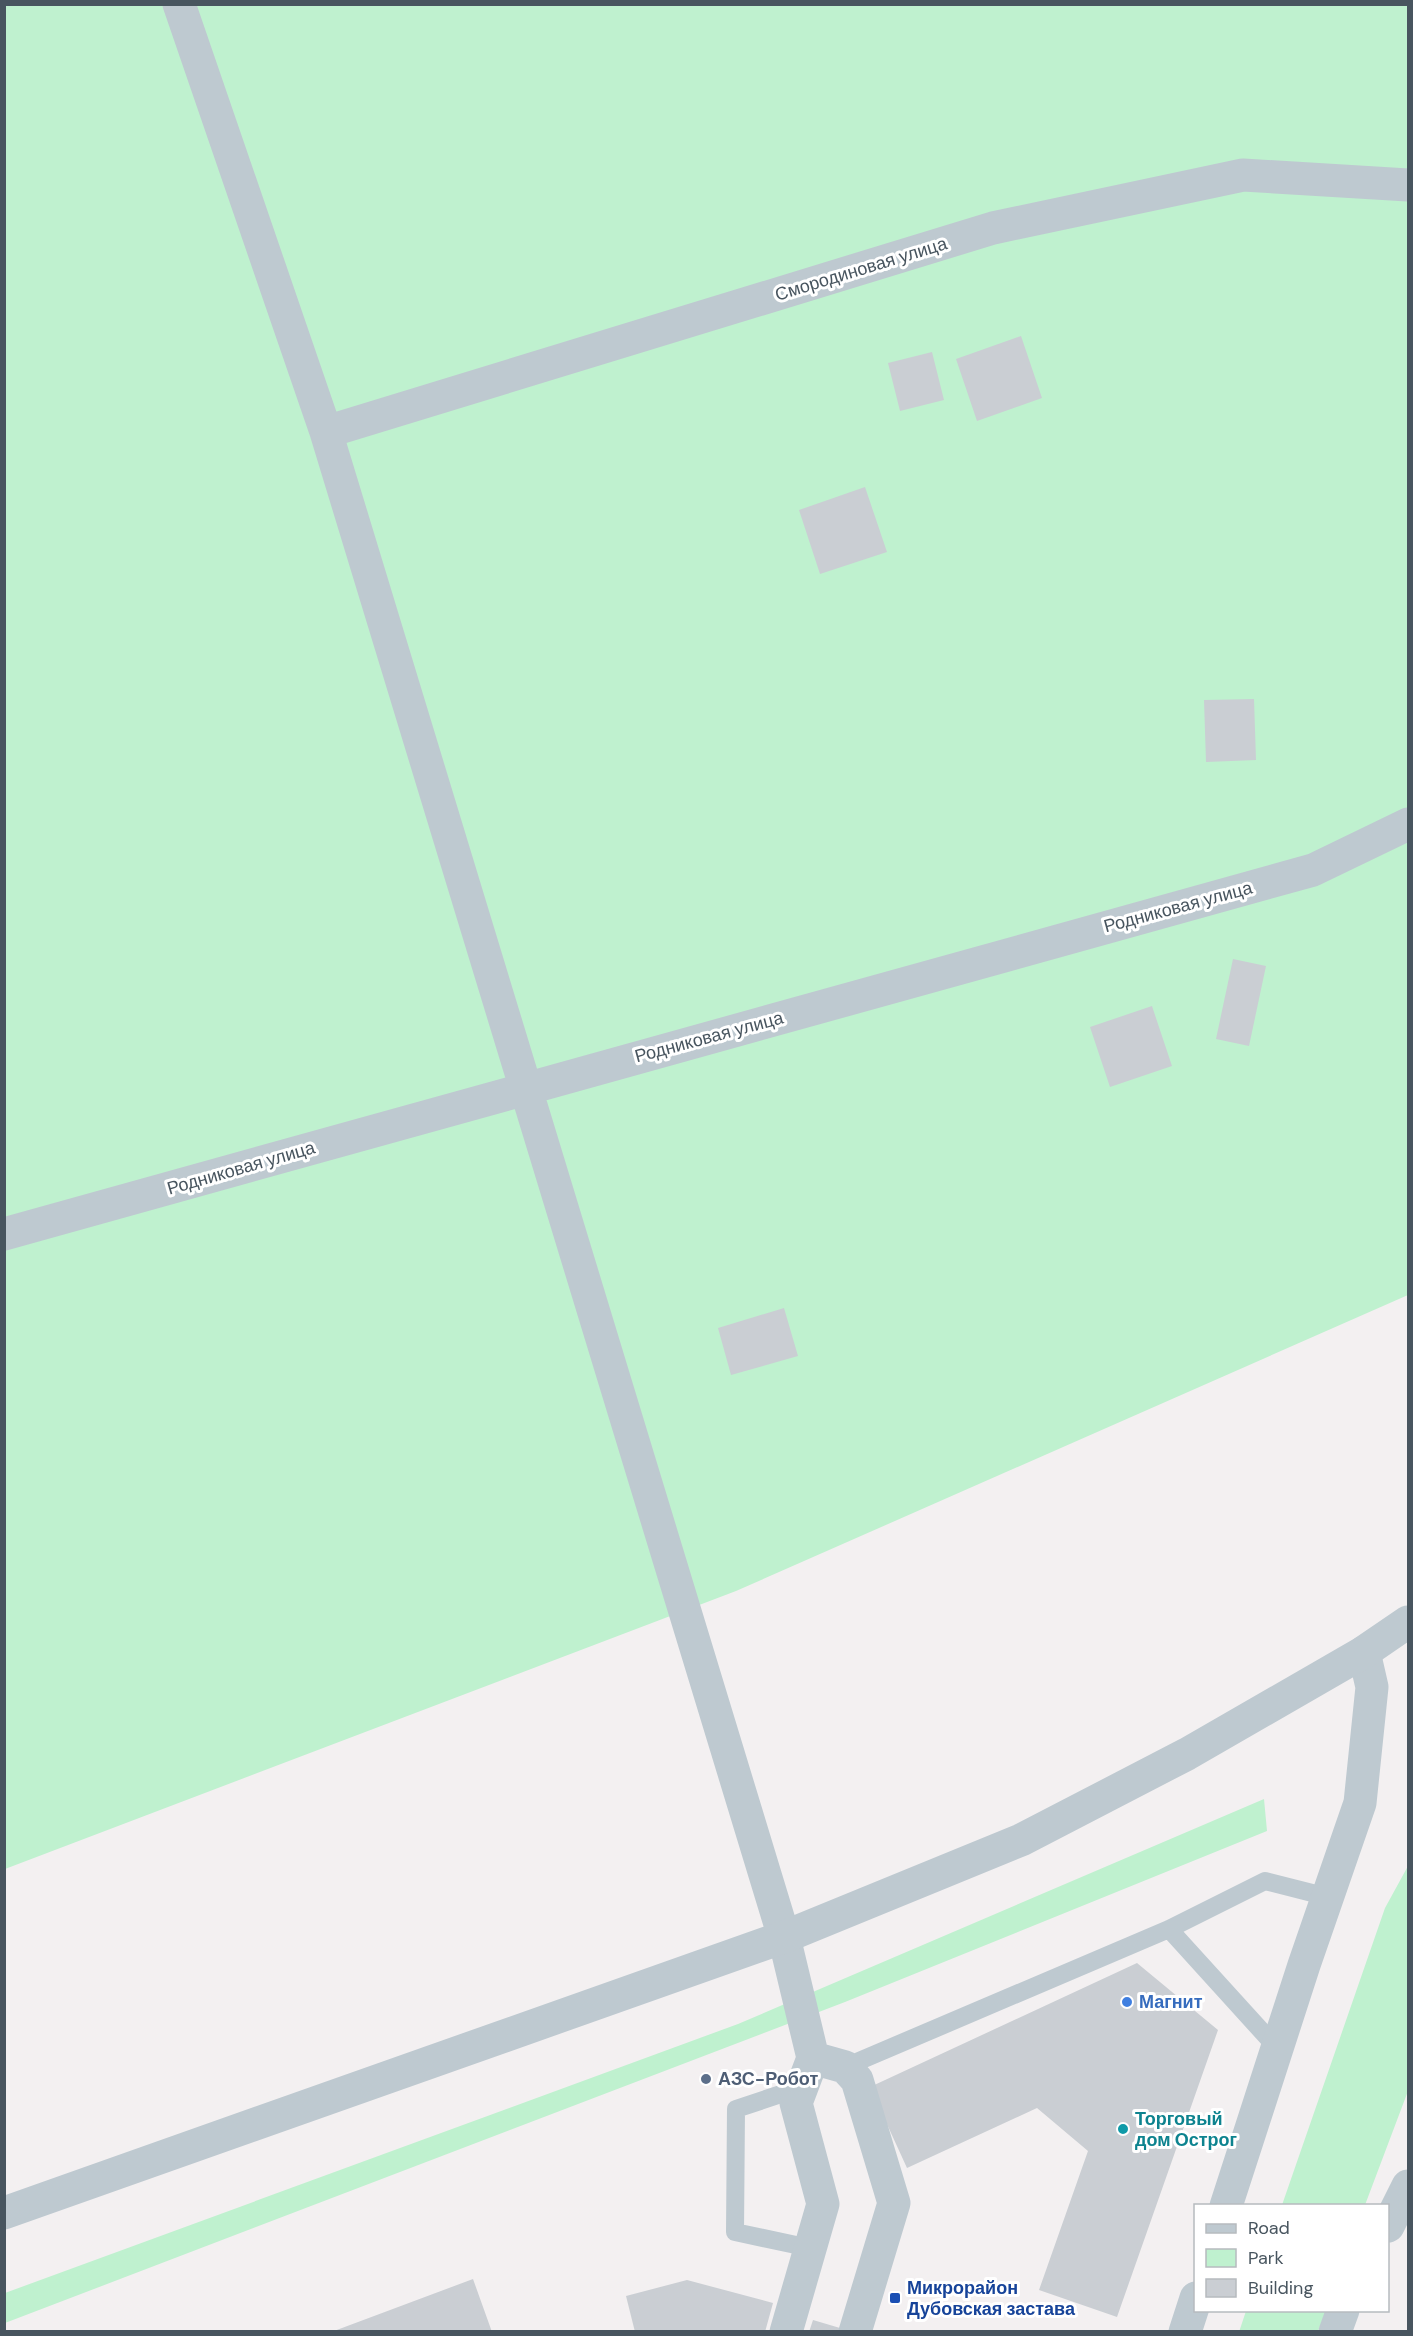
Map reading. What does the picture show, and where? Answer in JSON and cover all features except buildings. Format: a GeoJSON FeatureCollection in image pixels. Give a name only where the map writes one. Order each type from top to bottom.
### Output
{"type":"FeatureCollection","features":[{"type":"Feature","properties":{"kind":"street"},"geometry":{"type":"LineString","coordinates":[[179,4],[326,432],[784,1937],[808,2072],[796,2103],[823,2204],[786,2331]]}},
{"type":"Feature","properties":{"kind":"street","name":"Смородиновая улица"},"geometry":{"type":"LineString","coordinates":[[326,432],[993,228],[1243,175],[1408,185]]}},
{"type":"Feature","properties":{"kind":"street","name":"Родниковая улица"},"geometry":{"type":"LineString","coordinates":[[4,1234],[1313,870],[1408,824]]}},
{"type":"Feature","properties":{"kind":"street"},"geometry":{"type":"LineString","coordinates":[[4,2213],[784,1937],[1021,1840],[1187,1754],[1364,1653],[1408,1622]]}},
{"type":"Feature","properties":{"kind":"street"},"geometry":{"type":"LineString","coordinates":[[1226,2204],[1360,1803],[1372,1687],[1364,1653]]}},
{"type":"Feature","properties":{"kind":"street"},"geometry":{"type":"LineString","coordinates":[[808,2072],[845,2067],[857,2080],[894,2203],[855,2331]]}},
{"type":"Feature","properties":{"kind":"street"},"geometry":{"type":"LineString","coordinates":[[1389,2224],[1408,2186]]}},
{"type":"Feature","properties":{"kind":"street"},"geometry":{"type":"LineString","coordinates":[[1185,2331],[1194,2304]]}},
{"type":"Feature","properties":{"kind":"street"},"geometry":{"type":"LineString","coordinates":[[1335,2331],[1342,2312]]}},
{"type":"Feature","properties":{"kind":"lane"},"geometry":{"type":"LineString","coordinates":[[845,2067],[1169,1929],[1265,1881],[1328,1897]]}},
{"type":"Feature","properties":{"kind":"lane"},"geometry":{"type":"LineString","coordinates":[[1169,1929],[1277,2048]]}},
{"type":"Feature","properties":{"kind":"lane"},"geometry":{"type":"LineString","coordinates":[[808,2072],[736,2109],[735,2232],[810,2248]]}},
{"type":"Feature","properties":{"kind":"green space"},"geometry":{"type":"Polygon","coordinates":[[[5,5],[1408,5],[1408,1295],[736,1591],[5,1869],[5,5]]]}},
{"type":"Feature","properties":{"kind":"green space"},"geometry":{"type":"Polygon","coordinates":[[[1264,1799],[1267,1831],[845,2002],[5,2323],[5,2293],[738,2024],[1264,1799]]]}},
{"type":"Feature","properties":{"kind":"green space"},"geometry":{"type":"Polygon","coordinates":[[[1408,1866],[1408,2091],[1365,2204],[1282,2204],[1385,1908],[1408,1866]]]}},
{"type":"Feature","properties":{"kind":"green space"},"geometry":{"type":"Polygon","coordinates":[[[1246,2312],[1326,2312],[1318,2331],[1239,2332],[1246,2312]]]}},
{"type":"Feature","properties":{"kind":"place","name":"Магнит"},"geometry":{"type":"Point","coordinates":[1127,2002]}},
{"type":"Feature","properties":{"kind":"place","name":"АЗС-Робот"},"geometry":{"type":"Point","coordinates":[706,2079]}},
{"type":"Feature","properties":{"kind":"place","name":"Торговый дом Острог"},"geometry":{"type":"Point","coordinates":[1123,2129]}},
{"type":"Feature","properties":{"kind":"place","name":"Микрорайон Дубовская застава"},"geometry":{"type":"Point","coordinates":[895,2298]}}]}
